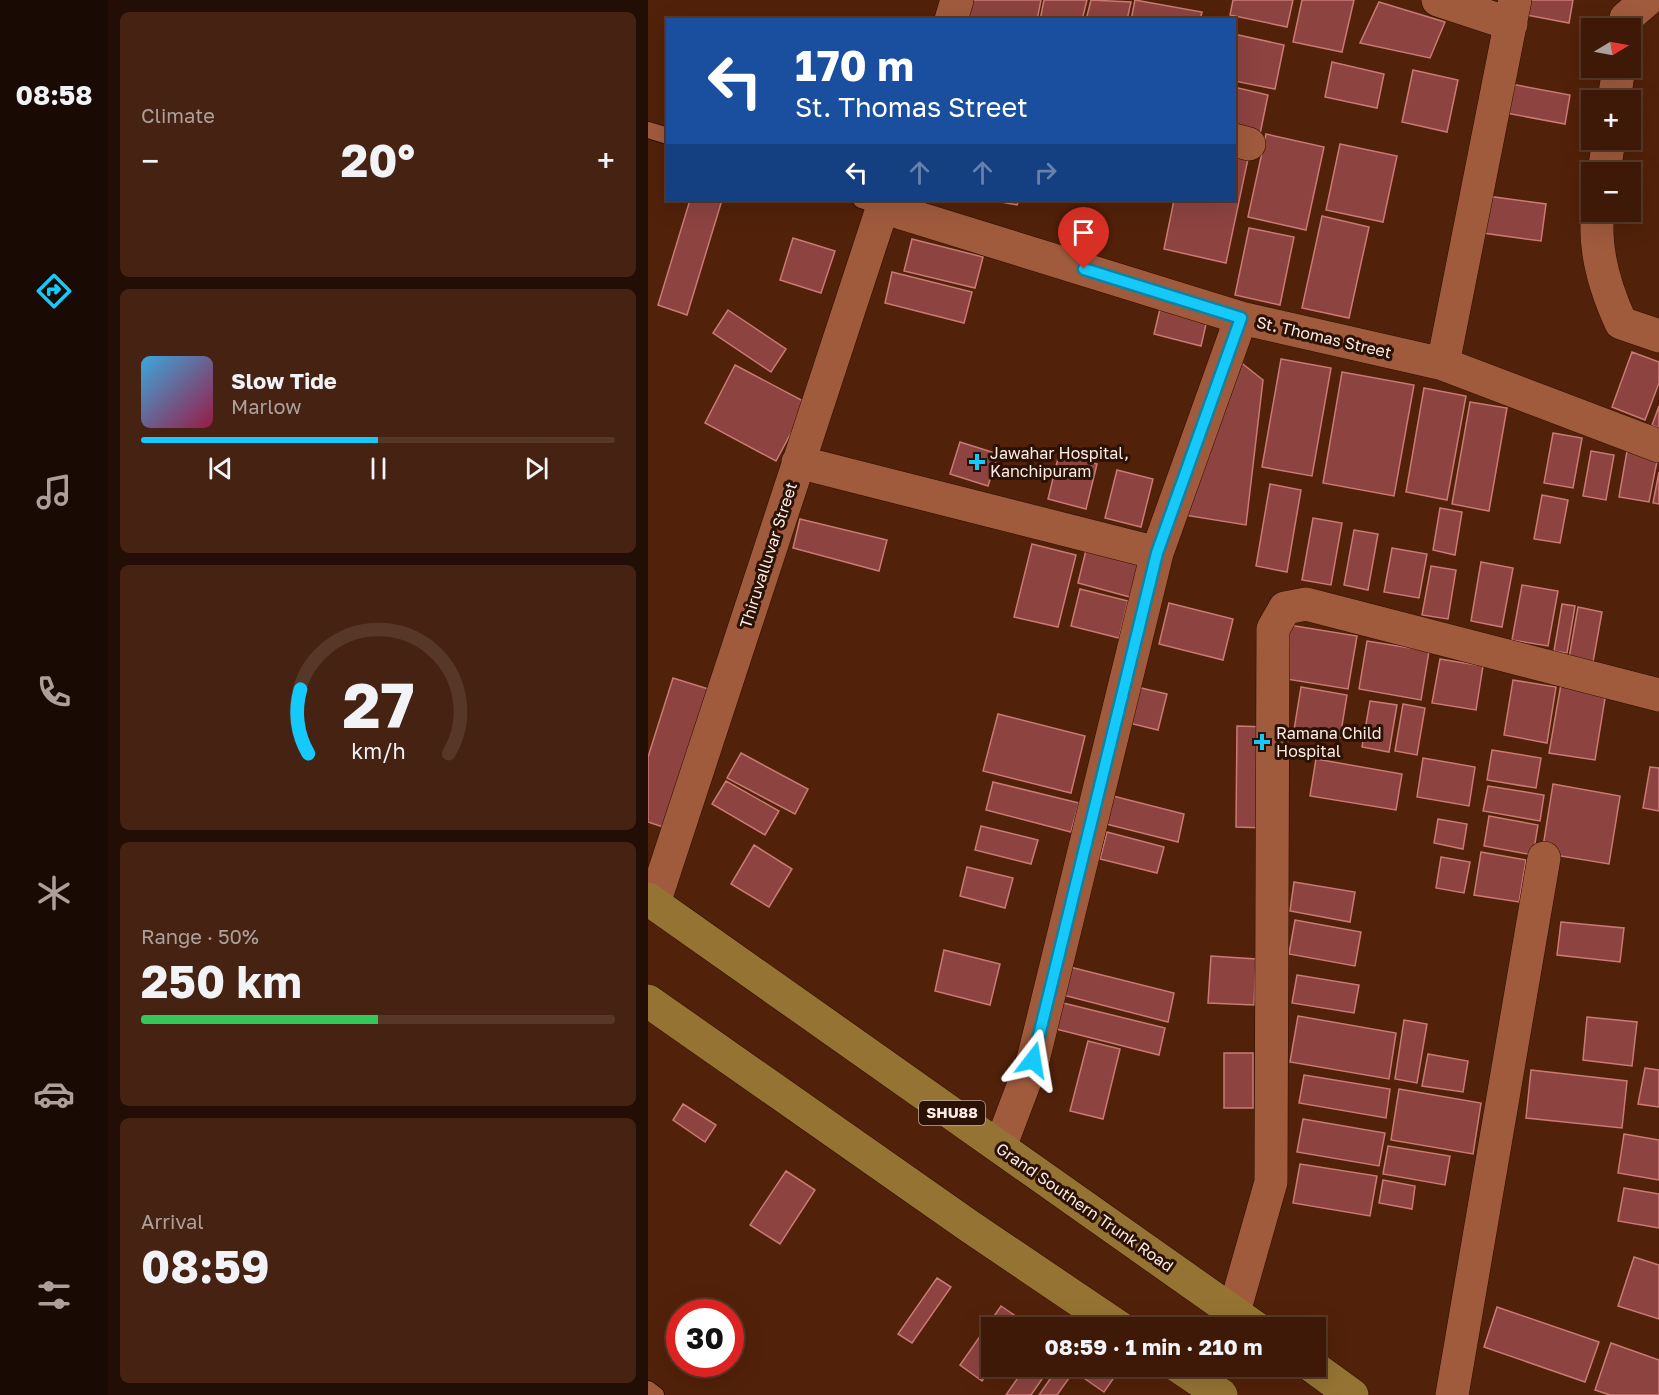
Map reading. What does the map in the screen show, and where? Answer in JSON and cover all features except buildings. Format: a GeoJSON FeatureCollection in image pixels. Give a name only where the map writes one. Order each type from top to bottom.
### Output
{"type":"FeatureCollection","features":[{"type":"Feature","properties":{"kind":"main road","name":"Grand Southern Trunk Road"},"geometry":{"type":"LineString","coordinates":[[651,901],[1241,1317]]}},
{"type":"Feature","properties":{"kind":"main road"},"geometry":{"type":"LineString","coordinates":[[648,1001],[969,1226],[1104,1317]]}},
{"type":"Feature","properties":{"kind":"main road"},"geometry":{"type":"LineString","coordinates":[[1326,1376],[1352,1395]]}},
{"type":"Feature","properties":{"kind":"main road"},"geometry":{"type":"LineString","coordinates":[[1194,1377],[1221,1395]]}},
{"type":"Feature","properties":{"kind":"street"},"geometry":{"type":"LineString","coordinates":[[952,18],[957,0]]}},
{"type":"Feature","properties":{"kind":"street"},"geometry":{"type":"LineString","coordinates":[[1438,0],[1513,12],[1443,364]]}},
{"type":"Feature","properties":{"kind":"street"},"geometry":{"type":"LineString","coordinates":[[1626,18],[1647,0]]}},
{"type":"Feature","properties":{"kind":"street","name":"St. Thomas Street"},"geometry":{"type":"LineString","coordinates":[[876,202],[1241,318],[1443,364],[1659,446]]}},
{"type":"Feature","properties":{"kind":"street","name":"Thiruvalluvar Street"},"geometry":{"type":"LineString","coordinates":[[651,901],[798,462],[876,202]]}},
{"type":"Feature","properties":{"kind":"street"},"geometry":{"type":"LineString","coordinates":[[1597,222],[1595,235],[1612,305],[1622,323],[1659,336]]}},
{"type":"Feature","properties":{"kind":"street"},"geometry":{"type":"LineString","coordinates":[[1000,1147],[1033,1060],[1157,553],[1241,318]]}},
{"type":"Feature","properties":{"kind":"street"},"geometry":{"type":"LineString","coordinates":[[798,462],[1157,553]]}},
{"type":"Feature","properties":{"kind":"street"},"geometry":{"type":"LineString","coordinates":[[1246,1317],[1271,1182],[1273,628],[1285,608],[1306,604],[1659,695]]}},
{"type":"Feature","properties":{"kind":"street"},"geometry":{"type":"LineString","coordinates":[[1452,1395],[1544,858]]}},
{"type":"Feature","properties":{"kind":"lane"},"geometry":{"type":"LineString","coordinates":[[648,130],[666,135]]}},
{"type":"Feature","properties":{"kind":"lane"},"geometry":{"type":"LineString","coordinates":[[648,1389],[656,1395]]}},
{"type":"Feature","properties":{"kind":"place","name":"Jawahar Hospital, Kanchipuram"},"geometry":{"type":"Point","coordinates":[977,462]}},
{"type":"Feature","properties":{"kind":"place","name":"Ramana Child Hospital"},"geometry":{"type":"Point","coordinates":[1262,742]}},
{"type":"Feature","properties":{"kind":"route"},"geometry":{"type":"LineString","coordinates":[[1033,1060],[1157,553],[1241,318],[1084,269]]}}]}
